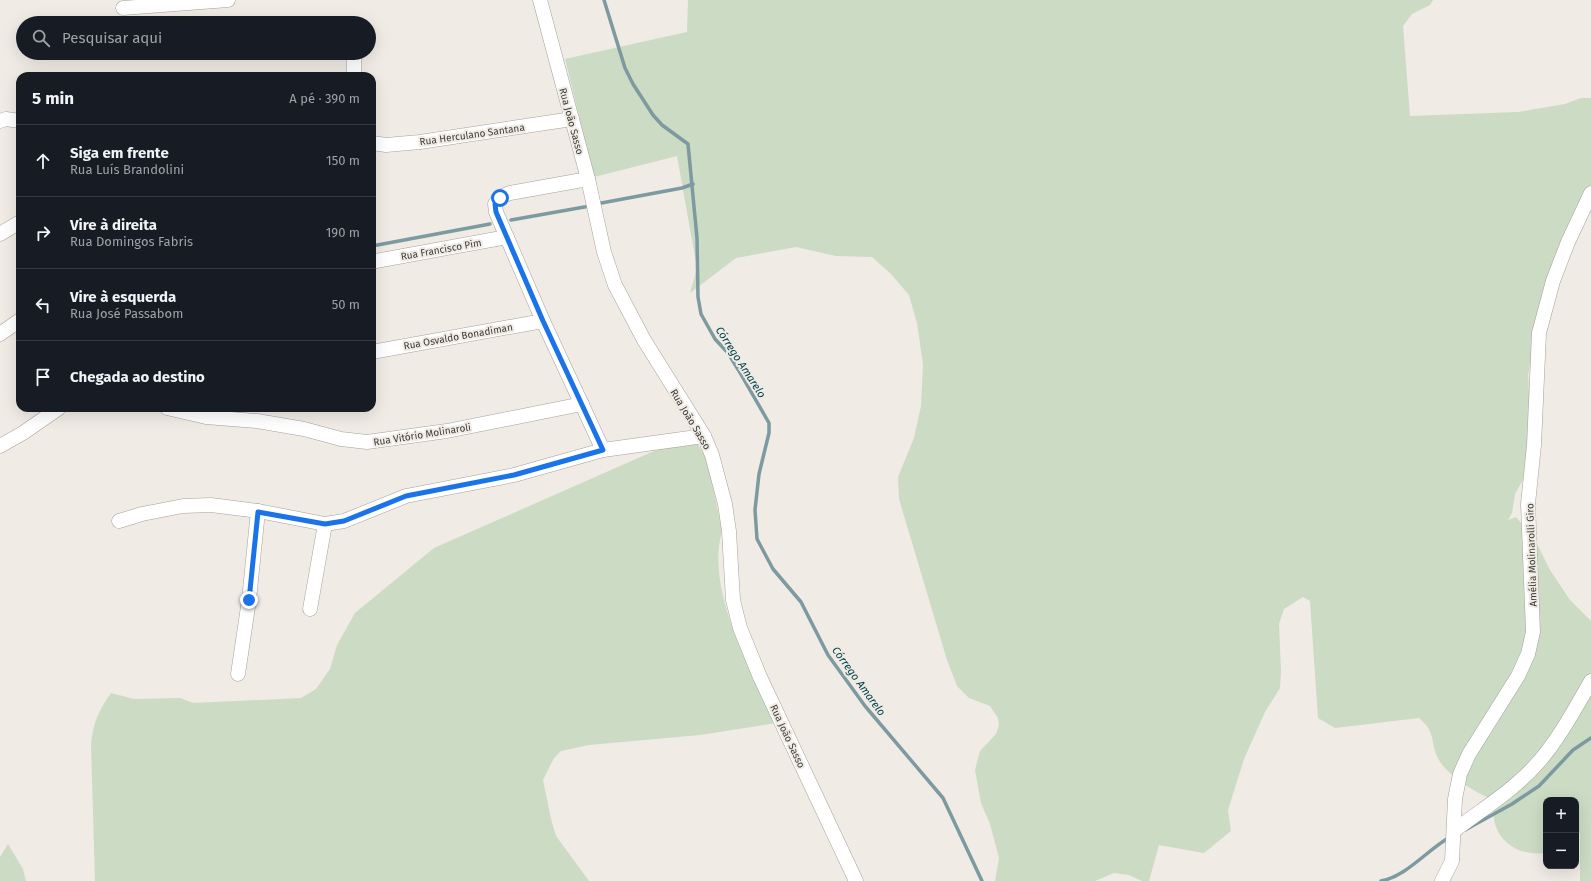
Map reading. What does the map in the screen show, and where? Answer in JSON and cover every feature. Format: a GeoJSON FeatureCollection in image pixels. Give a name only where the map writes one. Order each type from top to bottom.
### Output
{"type":"FeatureCollection","features":[{"type":"Feature","properties":{"kind":"street"},"geometry":{"type":"LineString","coordinates":[[123,8],[228,0]]}},
{"type":"Feature","properties":{"kind":"street","name":"Rua João Sasso"},"geometry":{"type":"LineString","coordinates":[[540,0],[588,179],[604,252],[626,306],[648,347],[704,436],[720,480],[725,504],[729,531],[733,600],[740,628],[760,677],[856,881]]}},
{"type":"Feature","properties":{"kind":"street"},"geometry":{"type":"LineString","coordinates":[[354,60],[354,72]]}},
{"type":"Feature","properties":{"kind":"street"},"geometry":{"type":"LineString","coordinates":[[0,121],[6,119],[16,120]]}},
{"type":"Feature","properties":{"kind":"street","name":"Rua Herculano Santana"},"geometry":{"type":"LineString","coordinates":[[376,144],[386,145],[420,142],[572,119]]}},
{"type":"Feature","properties":{"kind":"street"},"geometry":{"type":"LineString","coordinates":[[588,179],[510,193],[500,198],[495,204],[496,212],[543,321],[603,450]]}},
{"type":"Feature","properties":{"kind":"street","name":"Amélia Molinarolli Giro"},"geometry":{"type":"LineString","coordinates":[[1442,881],[1452,861],[1455,799],[1460,774],[1469,754],[1518,676],[1528,654],[1533,632],[1528,504],[1534,445],[1539,333],[1553,281],[1568,242],[1591,193]]}},
{"type":"Feature","properties":{"kind":"street"},"geometry":{"type":"LineString","coordinates":[[0,234],[16,224]]}},
{"type":"Feature","properties":{"kind":"street","name":"Rua Francisco Pim"},"geometry":{"type":"LineString","coordinates":[[376,261],[507,237]]}},
{"type":"Feature","properties":{"kind":"street","name":"Rua Osvaldo Bonadiman"},"geometry":{"type":"LineString","coordinates":[[376,351],[543,321]]}},
{"type":"Feature","properties":{"kind":"street"},"geometry":{"type":"LineString","coordinates":[[0,334],[16,323]]}},
{"type":"Feature","properties":{"kind":"street","name":"Rua Vitório Molinaroli"},"geometry":{"type":"LineString","coordinates":[[186,412],[206,416],[257,414],[341,439],[367,442],[447,431],[582,404]]}},
{"type":"Feature","properties":{"kind":"street"},"geometry":{"type":"LineString","coordinates":[[0,446],[23,433],[53,412]]}},
{"type":"Feature","properties":{"kind":"street"},"geometry":{"type":"LineString","coordinates":[[119,522],[142,514],[184,506],[211,505],[325,524],[344,521],[406,496],[514,475],[603,450],[704,436]]}},
{"type":"Feature","properties":{"kind":"street"},"geometry":{"type":"LineString","coordinates":[[238,674],[249,600],[258,512]]}},
{"type":"Feature","properties":{"kind":"street"},"geometry":{"type":"LineString","coordinates":[[310,610],[325,524]]}},
{"type":"Feature","properties":{"kind":"street"},"geometry":{"type":"LineString","coordinates":[[1454,830],[1516,783],[1533,768],[1545,754],[1591,681]]}},
{"type":"Feature","properties":{"kind":"green space"},"geometry":{"type":"Polygon","coordinates":[[[688,0],[1433,0],[1430,5],[1412,14],[1403,26],[1410,116],[1518,112],[1565,104],[1581,98],[1591,98],[1591,204],[1538,326],[1528,375],[1530,408],[1525,476],[1515,494],[1512,513],[1508,520],[1516,517],[1534,538],[1550,570],[1570,600],[1591,621],[1591,881],[1580,881],[1579,797],[1543,797],[1543,853],[1523,851],[1513,847],[1505,841],[1499,833],[1493,812],[1494,800],[1468,787],[1444,767],[1438,759],[1429,729],[1419,718],[1335,728],[1318,718],[1310,601],[1303,597],[1284,609],[1279,624],[1281,671],[1280,688],[1265,712],[1244,759],[1228,810],[1231,831],[1204,853],[1159,845],[1149,881],[1142,881],[1129,875],[1114,873],[1095,881],[995,881],[999,858],[990,824],[981,803],[975,770],[980,751],[996,734],[999,725],[998,718],[990,706],[969,698],[957,686],[947,660],[899,499],[898,477],[914,438],[921,406],[923,364],[917,323],[909,295],[891,274],[872,257],[836,256],[796,247],[736,258],[690,293],[697,268],[677,156],[594,177],[565,59],[687,32],[688,0]]]}},
{"type":"Feature","properties":{"kind":"green space"},"geometry":{"type":"Polygon","coordinates":[[[696,442],[707,459],[722,531],[718,554],[720,579],[725,604],[743,655],[776,723],[700,735],[589,745],[561,751],[554,758],[543,780],[551,819],[556,836],[589,881],[95,881],[91,744],[97,717],[111,693],[134,699],[180,698],[193,703],[301,698],[316,689],[330,669],[337,645],[355,613],[434,548],[670,444],[696,442]]]}},
{"type":"Feature","properties":{"kind":"green space"},"geometry":{"type":"Polygon","coordinates":[[[8,844],[23,869],[26,881],[0,881],[0,857],[8,844]]]}},
{"type":"Feature","properties":{"kind":"waterway","name":"Córrego Amarelo"},"geometry":{"type":"LineString","coordinates":[[604,0],[625,68],[633,84],[653,115],[662,125],[688,144],[697,238],[698,297],[701,314],[715,339],[728,353],[769,423],[769,433],[759,474],[755,510],[757,539],[773,569],[801,602],[828,655],[865,706],[943,798],[982,881]]}},
{"type":"Feature","properties":{"kind":"waterway"},"geometry":{"type":"LineString","coordinates":[[596,204],[682,188],[693,184]]}},
{"type":"Feature","properties":{"kind":"waterway"},"geometry":{"type":"LineString","coordinates":[[511,220],[590,206]]}},
{"type":"Feature","properties":{"kind":"waterway"},"geometry":{"type":"LineString","coordinates":[[376,245],[490,224]]}},
{"type":"Feature","properties":{"kind":"waterway"},"geometry":{"type":"LineString","coordinates":[[1465,830],[1512,804],[1539,786],[1573,750],[1591,738]]}},
{"type":"Feature","properties":{"kind":"waterway"},"geometry":{"type":"LineString","coordinates":[[1381,881],[1400,874],[1441,842],[1450,837]]}},
{"type":"Feature","properties":{"kind":"route"},"geometry":{"type":"LineString","coordinates":[[249,600],[258,512],[325,524],[344,521],[406,496],[514,475],[603,450],[543,321],[496,212],[495,204],[500,198]]}}]}
